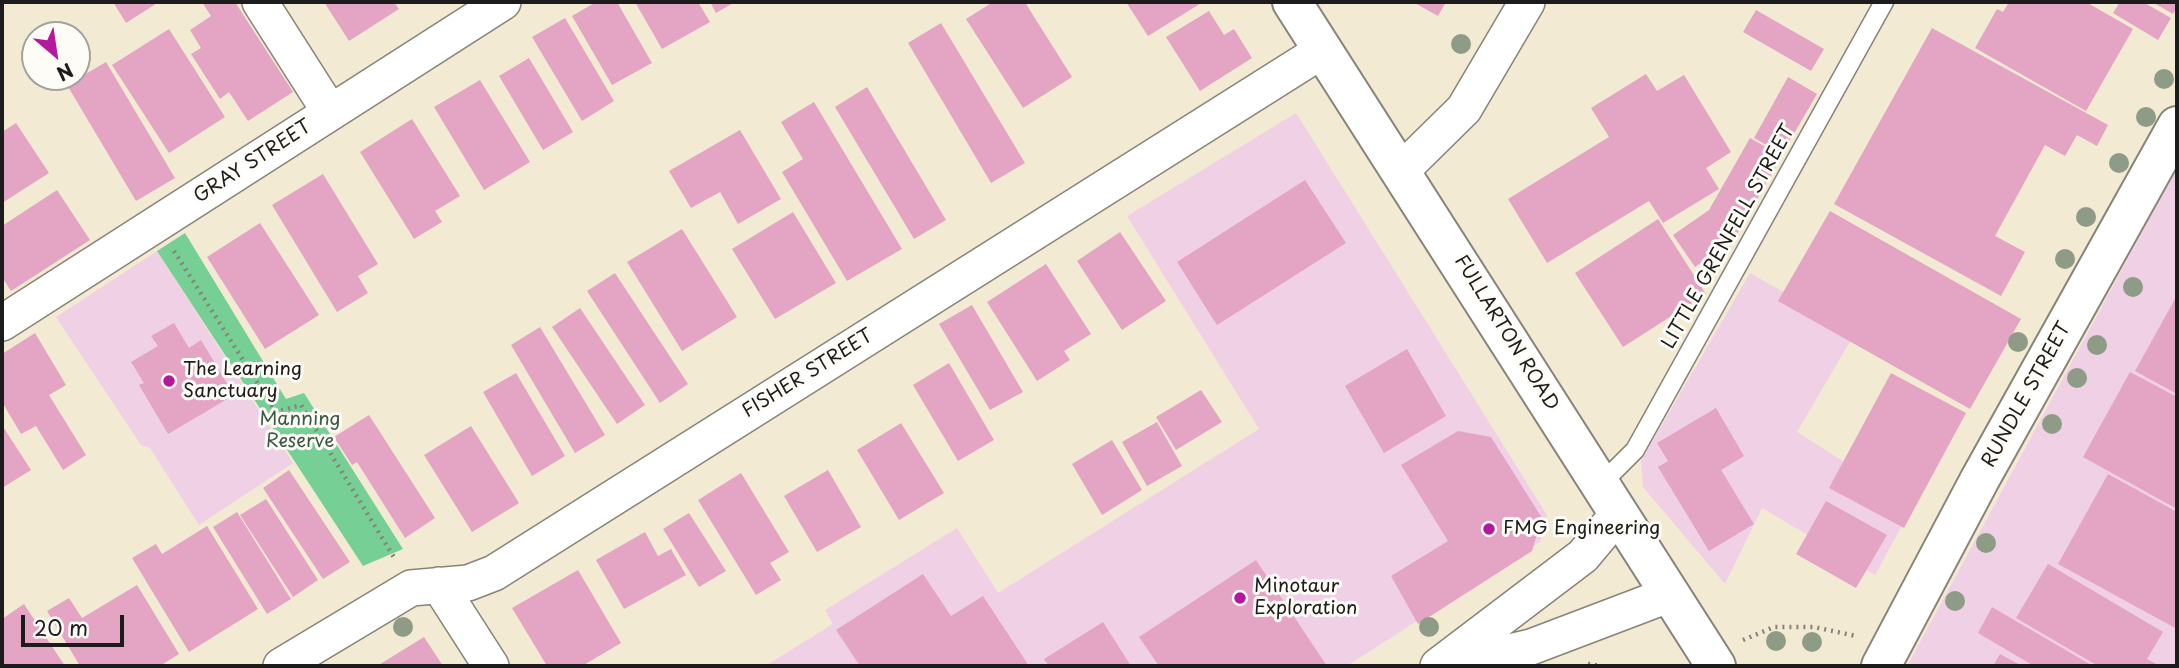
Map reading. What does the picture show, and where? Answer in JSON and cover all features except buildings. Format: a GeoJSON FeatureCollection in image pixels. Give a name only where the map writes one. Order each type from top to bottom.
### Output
{"type":"FeatureCollection","features":[{"type":"Feature","properties":{"kind":"main road","name":"FULLARTON ROAD"},"geometry":{"type":"LineString","coordinates":[[1292,2],[1402,170],[1610,498],[1668,595],[1716,666]]}},
{"type":"Feature","properties":{"kind":"main road","name":"RUNDLE STREET"},"geometry":{"type":"LineString","coordinates":[[1881,666],[1980,479],[2177,126]]}},
{"type":"Feature","properties":{"kind":"street"},"geometry":{"type":"LineString","coordinates":[[260,2],[330,112]]}},
{"type":"Feature","properties":{"kind":"street","name":"GRAY STREET"},"geometry":{"type":"LineString","coordinates":[[2,323],[503,2]]}},
{"type":"Feature","properties":{"kind":"street"},"geometry":{"type":"LineString","coordinates":[[1402,170],[1464,109],[1527,2]]}},
{"type":"Feature","properties":{"kind":"street","name":"FISHER STREET"},"geometry":{"type":"LineString","coordinates":[[281,666],[425,586],[468,583],[494,573],[1323,50]]}},
{"type":"Feature","properties":{"kind":"street"},"geometry":{"type":"LineString","coordinates":[[1438,666],[1583,556],[1610,498]]}},
{"type":"Feature","properties":{"kind":"street"},"geometry":{"type":"LineString","coordinates":[[425,586],[491,666]]}},
{"type":"Feature","properties":{"kind":"street"},"geometry":{"type":"LineString","coordinates":[[1448,666],[1531,647],[1668,595]]}},
{"type":"Feature","properties":{"kind":"lane","name":"LITTLE GRENFELL STREET"},"geometry":{"type":"LineString","coordinates":[[1610,498],[1884,2]]}},
{"type":"Feature","properties":{"kind":"path"},"geometry":{"type":"LineString","coordinates":[[156,224],[276,412],[302,404],[425,586]]}},
{"type":"Feature","properties":{"kind":"path"},"geometry":{"type":"LineString","coordinates":[[1748,636],[1774,627],[1814,627],[1846,636]]}},
{"type":"Feature","properties":{"kind":"shaded area"},"geometry":{"type":"Polygon","coordinates":[[[1296,113],[1547,515],[1540,542],[1347,666],[765,666],[833,624],[825,610],[957,528],[998,593],[1259,429],[1127,216],[1296,113]]]}},
{"type":"Feature","properties":{"kind":"shaded area"},"geometry":{"type":"Polygon","coordinates":[[[2177,168],[2177,666],[1907,666],[2177,168]]]}},
{"type":"Feature","properties":{"kind":"shaded area","name":"The Learning Sanctuary"},"geometry":{"type":"Polygon","coordinates":[[[157,251],[293,463],[199,525],[150,448],[141,445],[56,317],[157,251]]]}},
{"type":"Feature","properties":{"kind":"shaded area"},"geometry":{"type":"Polygon","coordinates":[[[1750,273],[1855,333],[1797,432],[1913,505],[1875,575],[1762,508],[1725,584],[1643,487],[1641,461],[1750,273]]]}},
{"type":"Feature","properties":{"kind":"green space","name":"Manning Reserve"},"geometry":{"type":"Polygon","coordinates":[[[185,233],[286,399],[304,393],[403,549],[363,566],[157,251],[185,233]]]}},
{"type":"Feature","properties":{"kind":"place","name":"The Learning Sanctuary"},"geometry":{"type":"Point","coordinates":[169,381]}},
{"type":"Feature","properties":{"kind":"place","name":"FMG Engineering"},"geometry":{"type":"Point","coordinates":[1489,529]}},
{"type":"Feature","properties":{"kind":"place","name":"Minotaur Exploration"},"geometry":{"type":"Point","coordinates":[1240,598]}}]}
